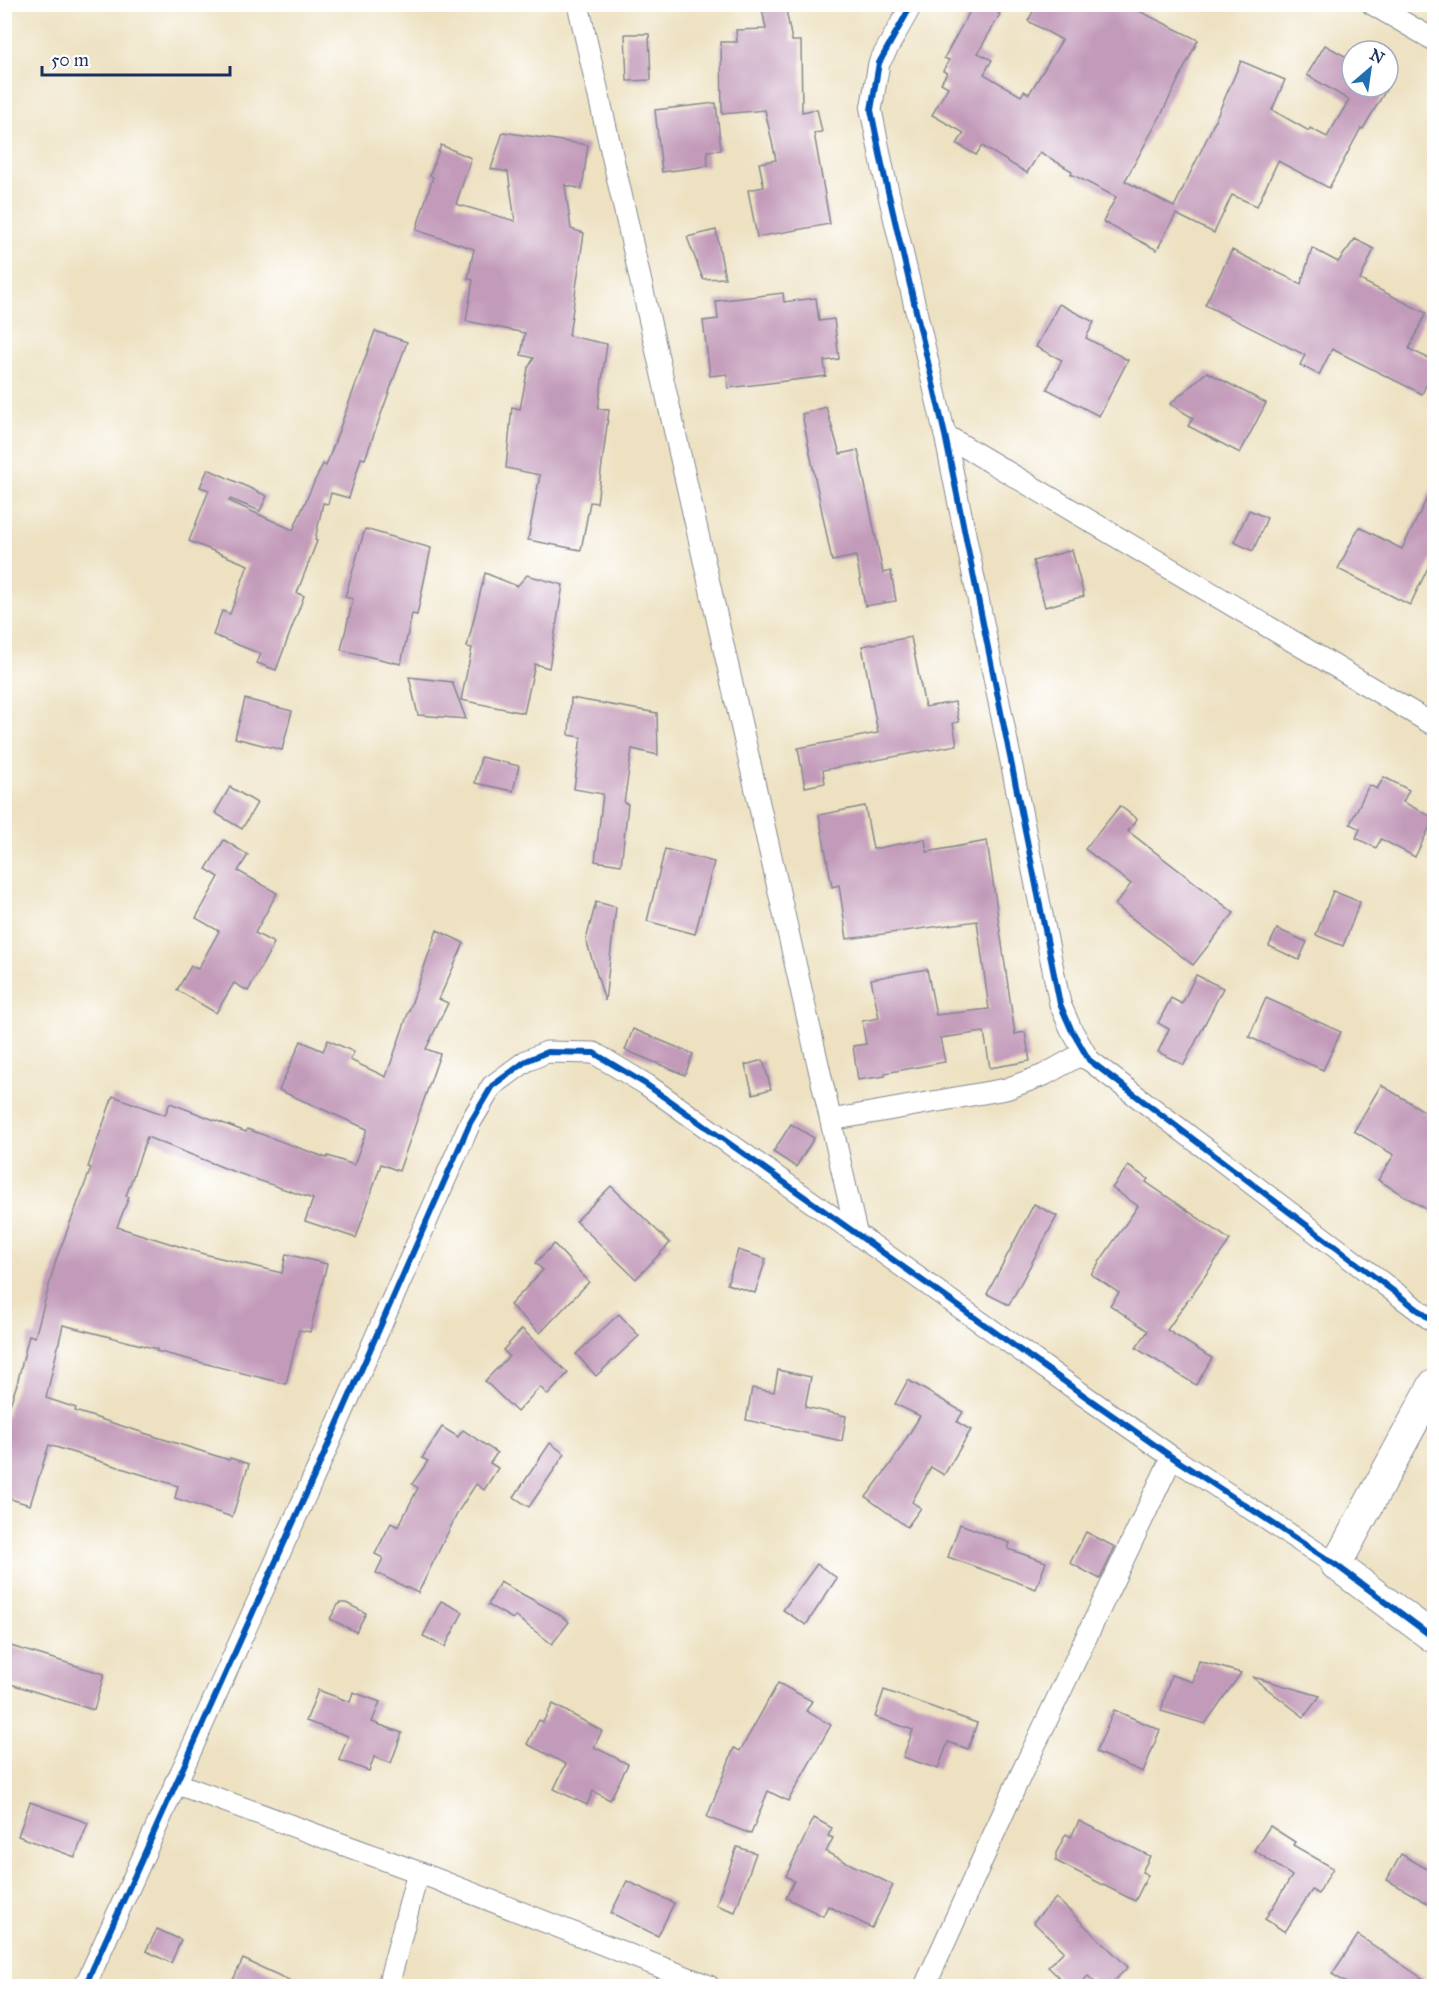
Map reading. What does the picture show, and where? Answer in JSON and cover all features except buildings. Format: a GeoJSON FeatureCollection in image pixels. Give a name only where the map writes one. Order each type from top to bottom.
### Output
{"type":"FeatureCollection","features":[{"type":"Feature","properties":{"kind":"street"},"geometry":{"type":"LineString","coordinates":[[578,4],[856,1232]]}},
{"type":"Feature","properties":{"kind":"street"},"geometry":{"type":"LineString","coordinates":[[912,4],[879,63],[870,110],[945,435],[1060,1004],[1089,1060]]}},
{"type":"Feature","properties":{"kind":"street"},"geometry":{"type":"LineString","coordinates":[[1372,4],[1434,40]]}},
{"type":"Feature","properties":{"kind":"street"},"geometry":{"type":"LineString","coordinates":[[945,435],[1434,725]]}},
{"type":"Feature","properties":{"kind":"street"},"geometry":{"type":"LineString","coordinates":[[85,1986],[470,1123],[492,1086],[526,1061],[547,1052],[594,1053],[647,1085],[1172,1457],[1336,1565],[1434,1638]]}},
{"type":"Feature","properties":{"kind":"street"},"geometry":{"type":"LineString","coordinates":[[831,1120],[1006,1089],[1044,1075],[1078,1056],[1089,1060],[1434,1322]]}},
{"type":"Feature","properties":{"kind":"street"},"geometry":{"type":"LineString","coordinates":[[1336,1565],[1434,1384]]}},
{"type":"Feature","properties":{"kind":"street"},"geometry":{"type":"LineString","coordinates":[[925,1986],[1172,1457]]}},
{"type":"Feature","properties":{"kind":"street"},"geometry":{"type":"LineString","coordinates":[[176,1783],[417,1872],[709,1986]]}},
{"type":"Feature","properties":{"kind":"street"},"geometry":{"type":"LineString","coordinates":[[388,1986],[417,1872]]}},
{"type":"Feature","properties":{"kind":"cycle path"},"geometry":{"type":"LineString","coordinates":[[912,4],[879,63],[871,110],[945,435],[1060,1004],[1089,1060],[1434,1322]]}},
{"type":"Feature","properties":{"kind":"cycle path"},"geometry":{"type":"LineString","coordinates":[[85,1986],[470,1123],[492,1086],[526,1061],[547,1052],[594,1053],[647,1085],[1172,1457],[1336,1565],[1434,1638]]}}]}
